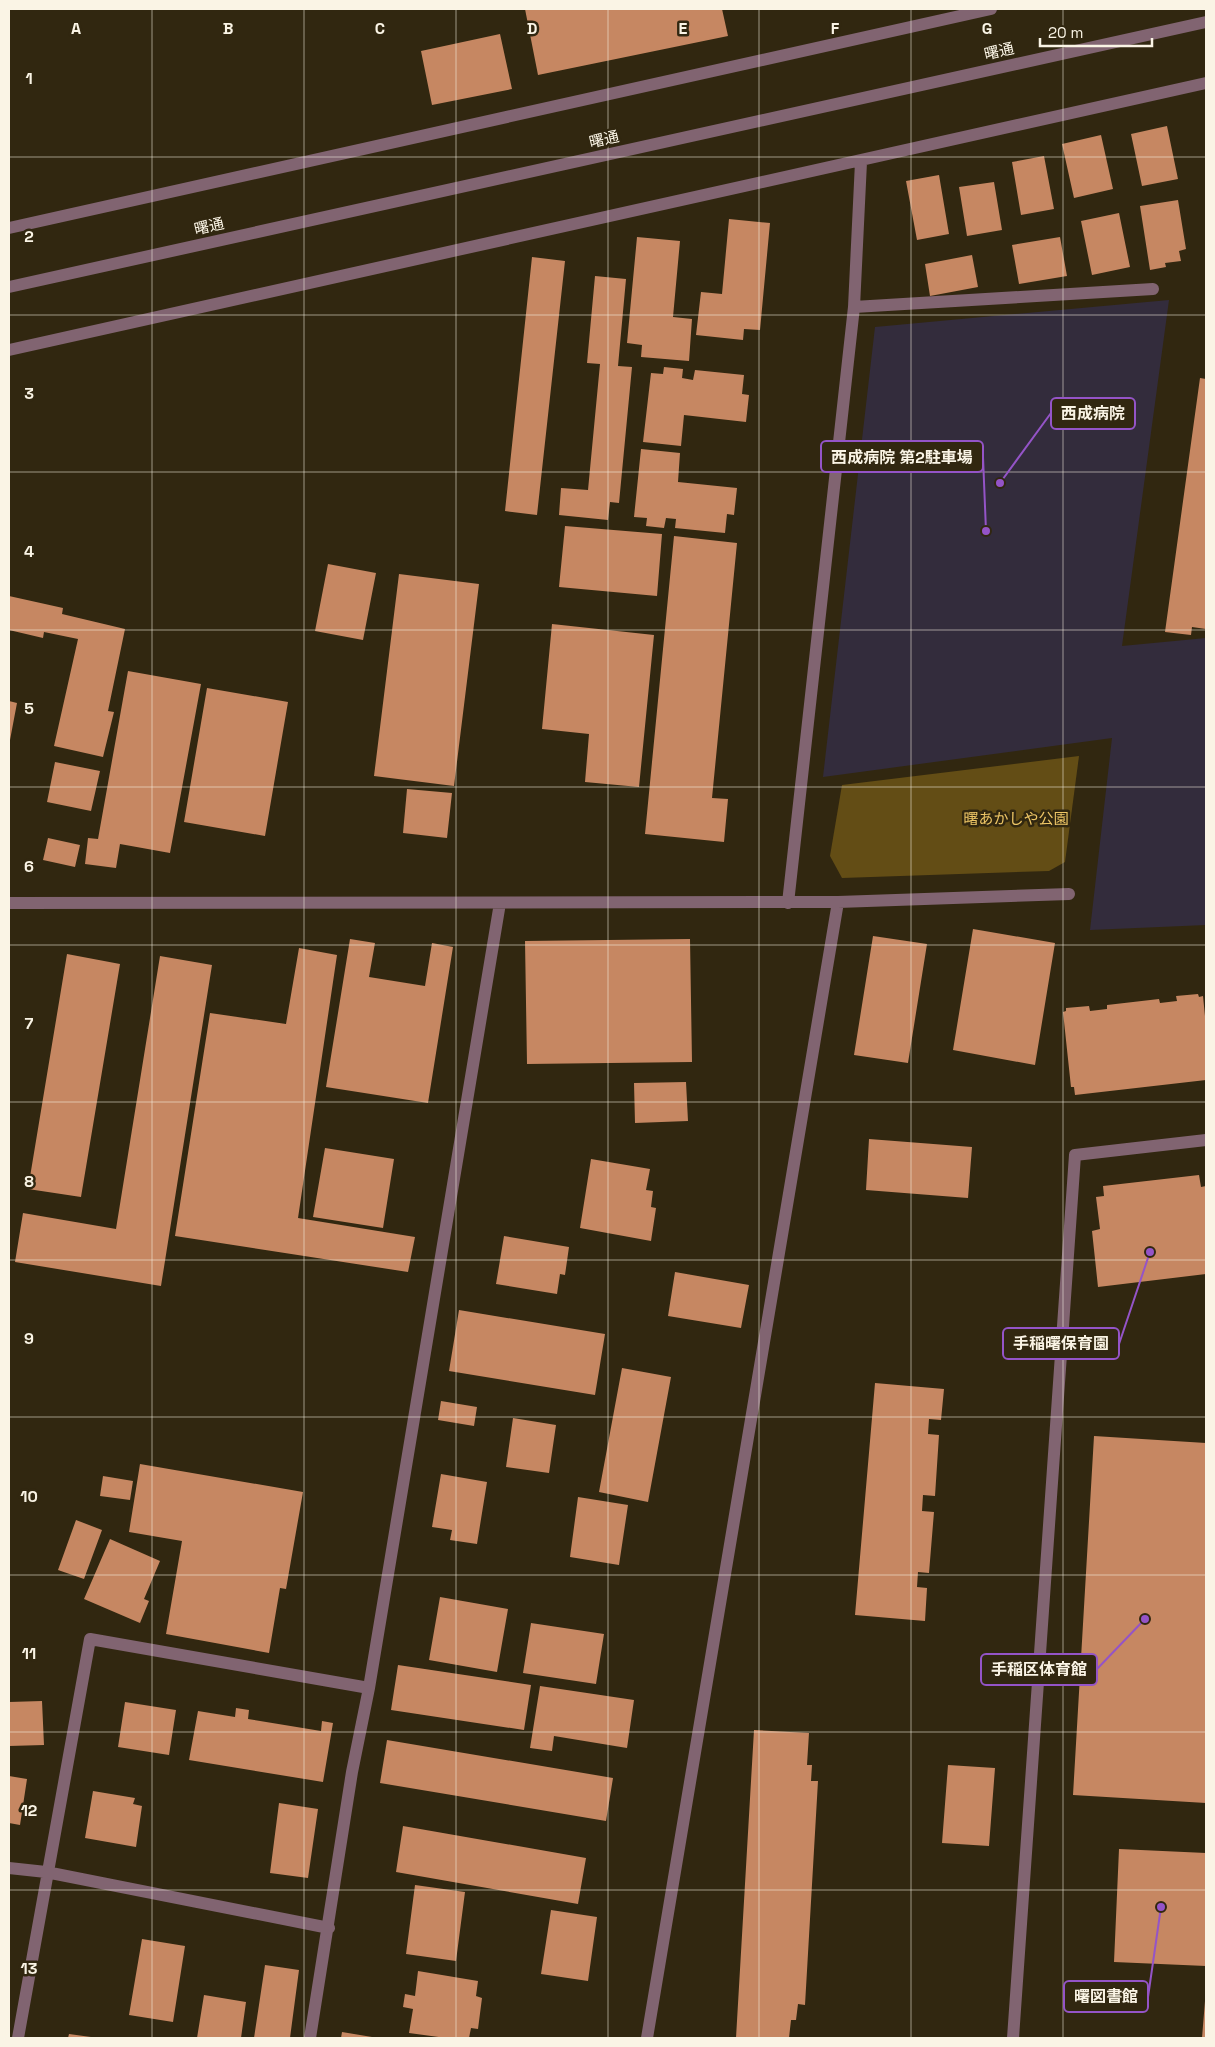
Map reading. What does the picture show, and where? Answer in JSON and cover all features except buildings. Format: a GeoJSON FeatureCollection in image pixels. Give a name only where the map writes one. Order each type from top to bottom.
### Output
{"type":"FeatureCollection","features":[{"type":"Feature","properties":{"kind":"street"},"geometry":{"type":"LineString","coordinates":[[9,228],[991,9]]}},
{"type":"Feature","properties":{"kind":"street","name":"曙通"},"geometry":{"type":"LineString","coordinates":[[9,287],[1206,22]]}},
{"type":"Feature","properties":{"kind":"street"},"geometry":{"type":"LineString","coordinates":[[9,350],[862,162],[1206,83]]}},
{"type":"Feature","properties":{"kind":"street"},"geometry":{"type":"LineString","coordinates":[[788,903],[854,307],[862,162]]}},
{"type":"Feature","properties":{"kind":"street"},"geometry":{"type":"LineString","coordinates":[[854,307],[1153,289]]}},
{"type":"Feature","properties":{"kind":"street"},"geometry":{"type":"LineString","coordinates":[[9,903],[788,903],[1069,894]]}},
{"type":"Feature","properties":{"kind":"street"},"geometry":{"type":"LineString","coordinates":[[647,2038],[838,902]]}},
{"type":"Feature","properties":{"kind":"street"},"geometry":{"type":"LineString","coordinates":[[310,2038],[329,1928],[352,1772],[369,1688],[500,903]]}},
{"type":"Feature","properties":{"kind":"street"},"geometry":{"type":"LineString","coordinates":[[1013,2038],[1075,1155],[1206,1140]]}},
{"type":"Feature","properties":{"kind":"street"},"geometry":{"type":"LineString","coordinates":[[18,2038],[46,1872],[90,1639],[369,1688]]}},
{"type":"Feature","properties":{"kind":"street"},"geometry":{"type":"LineString","coordinates":[[9,1868],[46,1872],[329,1928]]}},
{"type":"Feature","properties":{"kind":"shaded area"},"geometry":{"type":"Polygon","coordinates":[[[1169,300],[1122,646],[1206,638],[1206,925],[1090,930],[1112,738],[823,777],[875,327],[1169,300]]]}},
{"type":"Feature","properties":{"kind":"green space","name":"曙あかしや公園"},"geometry":{"type":"Polygon","coordinates":[[[1079,756],[1065,862],[1049,871],[842,878],[830,856],[842,785],[1079,756]]]}},
{"type":"Feature","properties":{"kind":"place","name":"西成病院"},"geometry":{"type":"Point","coordinates":[1000,483]}},
{"type":"Feature","properties":{"kind":"place","name":"西成病院 第2駐車場"},"geometry":{"type":"Point","coordinates":[986,531]}},
{"type":"Feature","properties":{"kind":"place","name":"手稲曙保育園"},"geometry":{"type":"Point","coordinates":[1150,1252]}},
{"type":"Feature","properties":{"kind":"place","name":"手稲区体育館"},"geometry":{"type":"Point","coordinates":[1145,1619]}},
{"type":"Feature","properties":{"kind":"place","name":"曙図書館"},"geometry":{"type":"Point","coordinates":[1161,1907]}}]}
